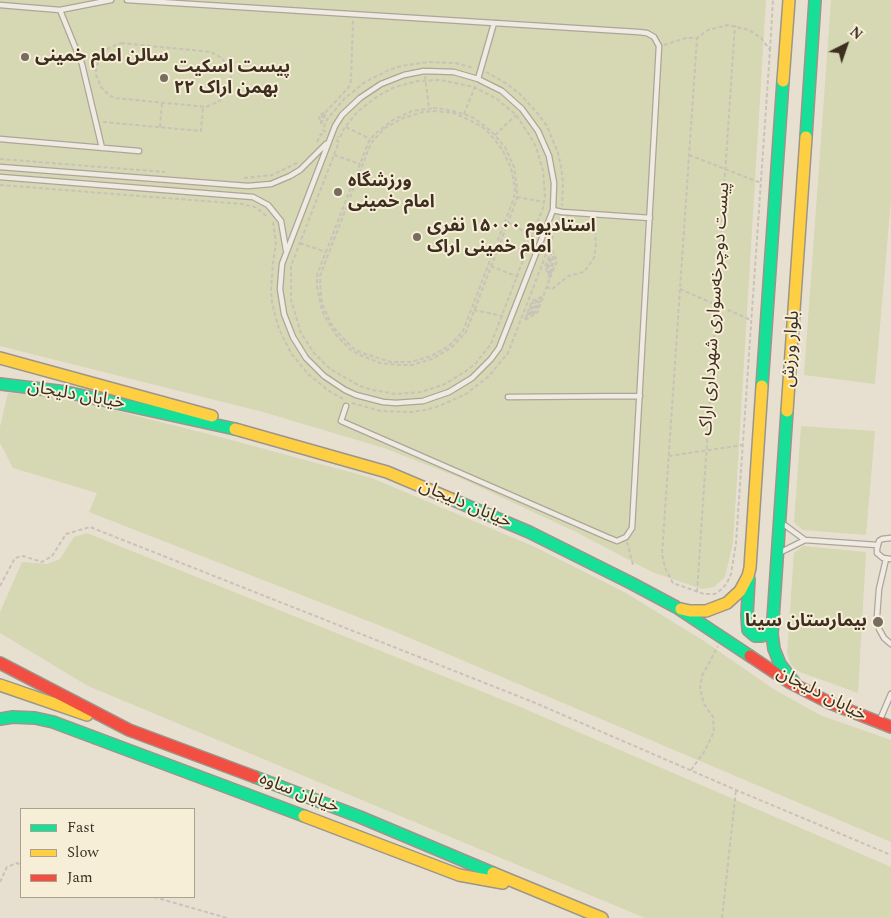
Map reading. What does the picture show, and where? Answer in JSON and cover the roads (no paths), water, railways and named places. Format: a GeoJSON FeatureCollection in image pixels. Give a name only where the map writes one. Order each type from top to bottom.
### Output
{"type":"FeatureCollection","features":[{"type":"Feature","properties":{"kind":"main road","name":"بلوار ورزش"},"geometry":{"type":"LineString","coordinates":[[676,607],[698,612],[720,607],[734,598],[740,591],[750,568],[789,0]]}},
{"type":"Feature","properties":{"kind":"main road","name":"بلوار ورزش"},"geometry":{"type":"LineString","coordinates":[[801,688],[784,671],[776,656],[773,642],[773,620],[815,0]]}},
{"type":"Feature","properties":{"kind":"main road"},"geometry":{"type":"LineString","coordinates":[[0,358],[205,413],[254,433]]}},
{"type":"Feature","properties":{"kind":"main road"},"geometry":{"type":"LineString","coordinates":[[0,364],[28,367]]}},
{"type":"Feature","properties":{"kind":"main road","name":"خیابان دلیجان"},"geometry":{"type":"LineString","coordinates":[[0,384],[66,392],[254,433],[387,472],[529,532],[676,607],[801,688],[830,703],[891,727]]}},
{"type":"Feature","properties":{"kind":"main road"},"geometry":{"type":"LineString","coordinates":[[750,568],[747,614],[748,630],[752,635],[762,636],[767,633],[773,620]]}},
{"type":"Feature","properties":{"kind":"main road","name":"خیابان ساوه"},"geometry":{"type":"LineString","coordinates":[[0,663],[129,730],[360,817],[602,918]]}},
{"type":"Feature","properties":{"kind":"main road"},"geometry":{"type":"LineString","coordinates":[[0,685],[129,730]]}},
{"type":"Feature","properties":{"kind":"main road"},"geometry":{"type":"LineString","coordinates":[[0,719],[13,717],[35,718],[53,722],[459,875],[529,888]]}},
{"type":"Feature","properties":{"kind":"lane"},"geometry":{"type":"LineString","coordinates":[[0,5],[60,10],[111,0]]}},
{"type":"Feature","properties":{"kind":"lane"},"geometry":{"type":"LineString","coordinates":[[127,0],[647,33],[654,37],[659,46],[632,528],[626,537],[617,541],[607,538],[341,420],[346,406]]}},
{"type":"Feature","properties":{"kind":"lane"},"geometry":{"type":"LineString","coordinates":[[60,10],[82,64],[102,148]]}},
{"type":"Feature","properties":{"kind":"lane"},"geometry":{"type":"LineString","coordinates":[[478,79],[494,23]]}},
{"type":"Feature","properties":{"kind":"lane"},"geometry":{"type":"LineString","coordinates":[[424,72],[454,72],[478,79],[502,91],[522,109],[538,131],[549,156],[554,182],[552,210],[500,348],[482,370],[461,386],[423,401],[396,403],[370,399],[345,390],[324,376],[306,358],[296,343],[284,314],[280,289],[282,264],[335,126],[342,115],[370,90],[392,79],[424,72]]}},
{"type":"Feature","properties":{"kind":"lane"},"geometry":{"type":"LineString","coordinates":[[0,139],[139,151]]}},
{"type":"Feature","properties":{"kind":"lane"},"geometry":{"type":"LineString","coordinates":[[0,167],[248,186],[271,184],[290,176],[300,170],[329,142]]}},
{"type":"Feature","properties":{"kind":"lane"},"geometry":{"type":"LineString","coordinates":[[0,177],[252,197],[268,205],[281,221],[286,253]]}},
{"type":"Feature","properties":{"kind":"lane"},"geometry":{"type":"LineString","coordinates":[[552,210],[650,218]]}},
{"type":"Feature","properties":{"kind":"lane"},"geometry":{"type":"LineString","coordinates":[[508,396],[640,396]]}},
{"type":"Feature","properties":{"kind":"lane"},"geometry":{"type":"LineString","coordinates":[[780,522],[805,540]]}},
{"type":"Feature","properties":{"kind":"lane"},"geometry":{"type":"LineString","coordinates":[[891,538],[882,539],[877,545],[877,552],[882,558],[889,559],[879,588],[877,616],[879,629],[884,638],[891,644]]}},
{"type":"Feature","properties":{"kind":"lane"},"geometry":{"type":"LineString","coordinates":[[778,554],[805,540],[877,545]]}},
{"type":"Feature","properties":{"kind":"lane"},"geometry":{"type":"LineString","coordinates":[[878,723],[891,694]]}},
{"type":"Feature","properties":{"kind":"place","name":"سالن امام خمینی"},"geometry":{"type":"Point","coordinates":[25,57]}},
{"type":"Feature","properties":{"kind":"place","name":"پیست اسکیت ۲۲ بهمن اراک"},"geometry":{"type":"Point","coordinates":[164,78]}},
{"type":"Feature","properties":{"kind":"place","name":"ورزشگاه امام خمینی"},"geometry":{"type":"Point","coordinates":[338,192]}},
{"type":"Feature","properties":{"kind":"place","name":"استادیوم ۱۵۰۰۰ نفری امام خمینی اراک"},"geometry":{"type":"Point","coordinates":[417,237]}},
{"type":"Feature","properties":{"kind":"place","name":"بیمارستان سینا"},"geometry":{"type":"Point","coordinates":[878,622]}}]}
